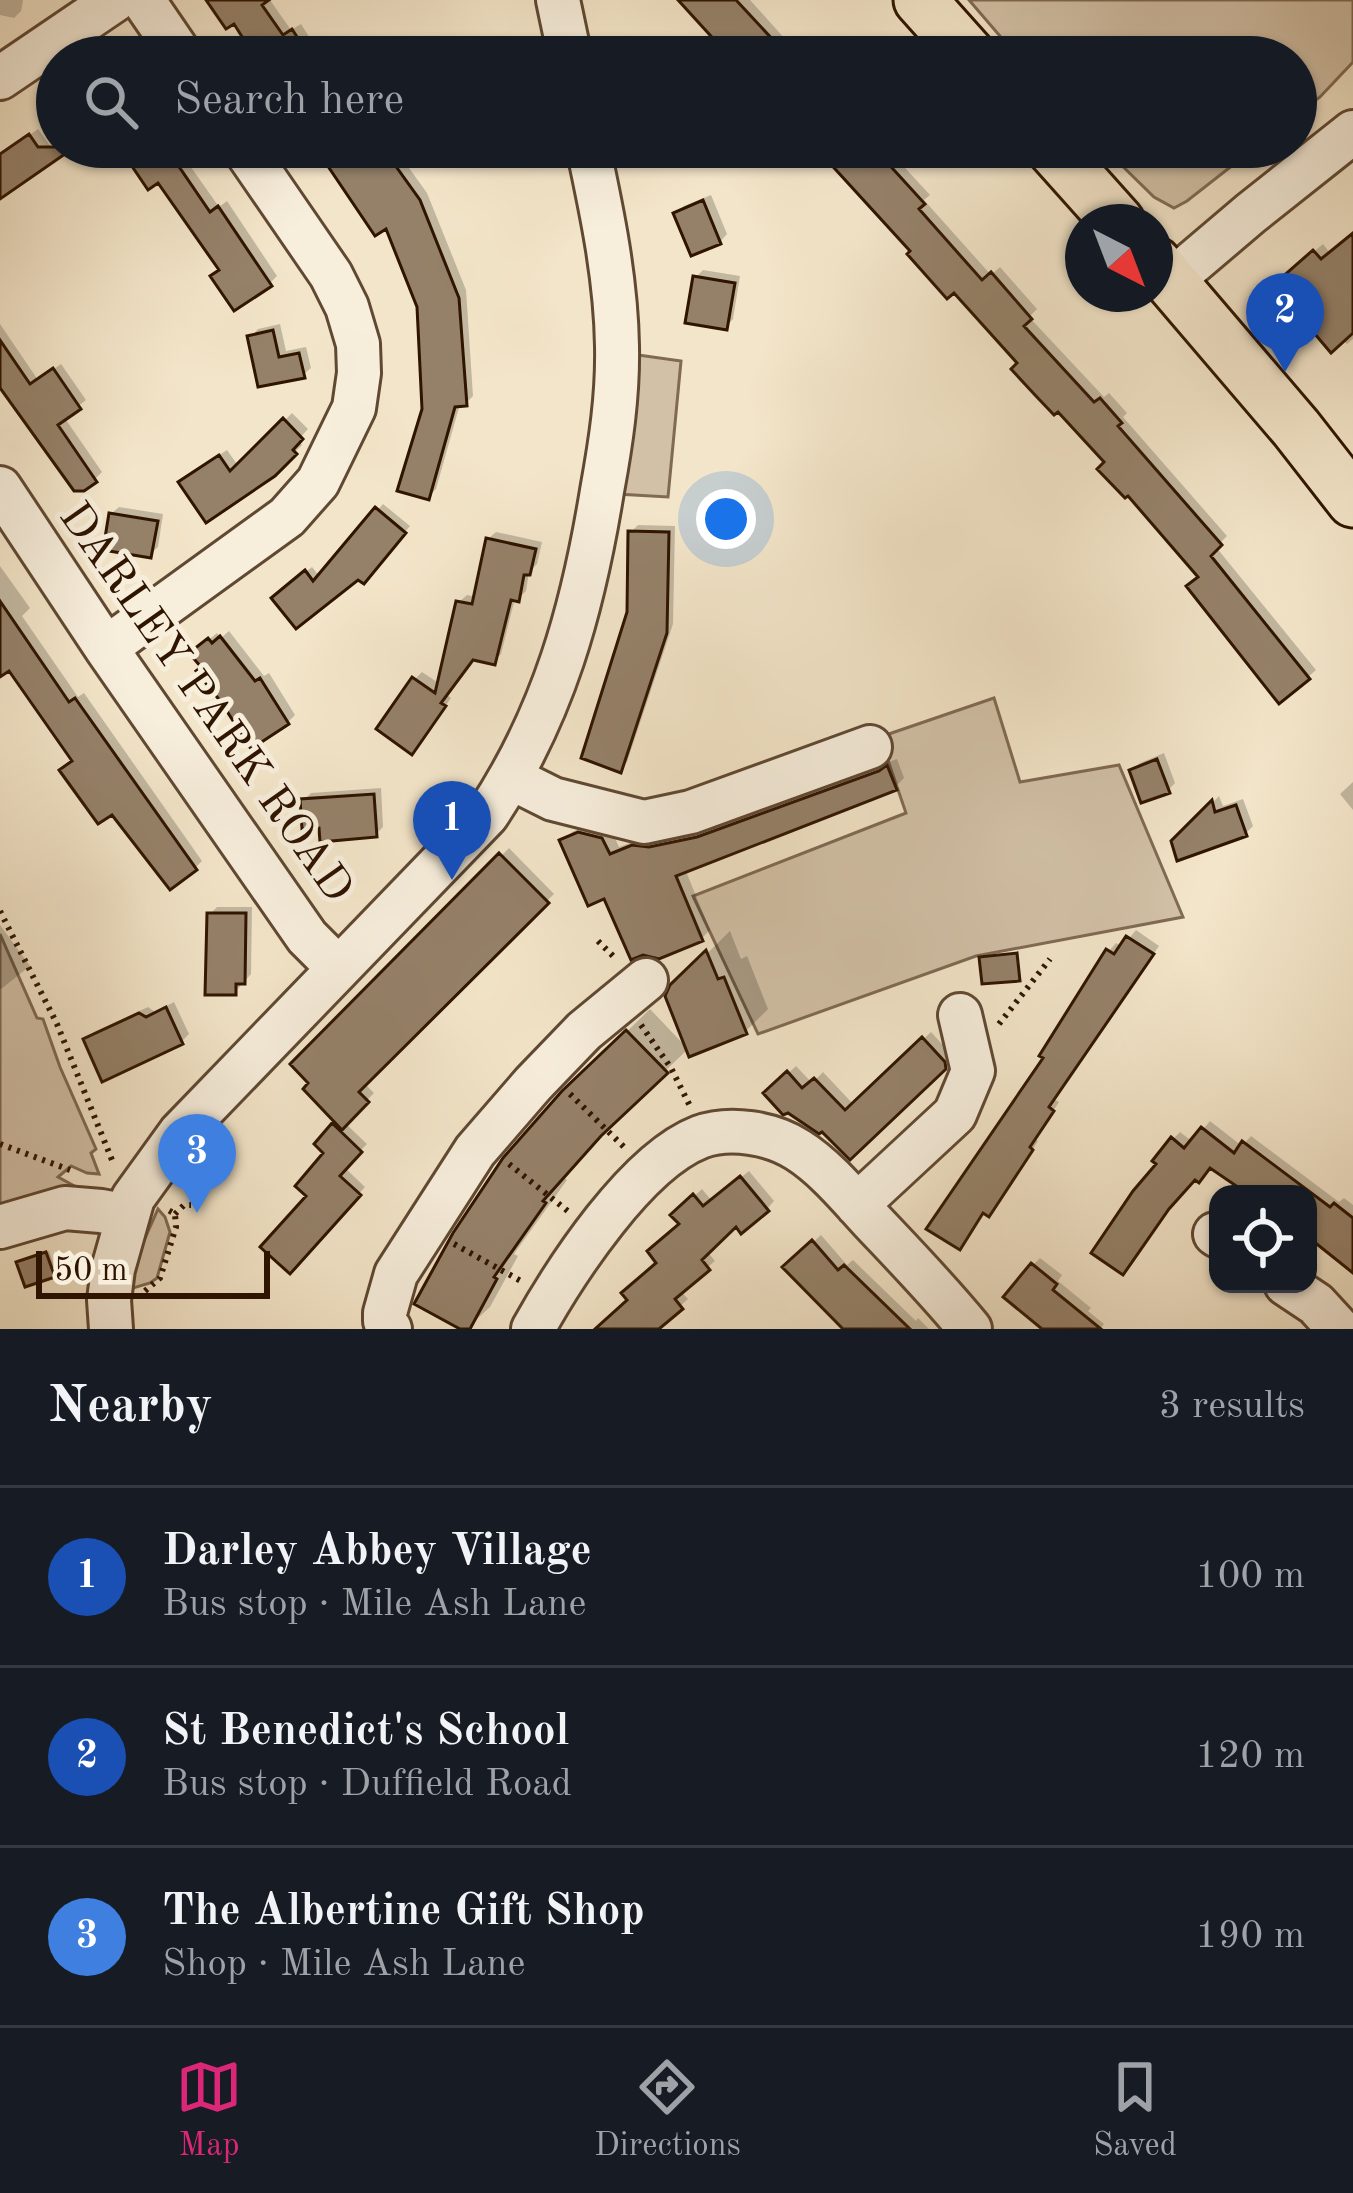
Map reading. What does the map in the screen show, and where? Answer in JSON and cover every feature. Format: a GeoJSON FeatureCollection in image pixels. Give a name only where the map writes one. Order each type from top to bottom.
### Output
{"type":"FeatureCollection","features":[{"type":"Feature","properties":{"kind":"main road"},"geometry":{"type":"LineString","coordinates":[[920,0],[952,36]]}},
{"type":"Feature","properties":{"kind":"main road"},"geometry":{"type":"LineString","coordinates":[[1070,168],[1102,204]]}},
{"type":"Feature","properties":{"kind":"main road"},"geometry":{"type":"LineString","coordinates":[[1173,284],[1353,501]]}},
{"type":"Feature","properties":{"kind":"street"},"geometry":{"type":"LineString","coordinates":[[63,36],[115,0]]}},
{"type":"Feature","properties":{"kind":"street"},"geometry":{"type":"LineString","coordinates":[[143,0],[168,36]]}},
{"type":"Feature","properties":{"kind":"street"},"geometry":{"type":"LineString","coordinates":[[558,0],[566,36]]}},
{"type":"Feature","properties":{"kind":"street"},"geometry":{"type":"LineString","coordinates":[[0,79],[36,54]]}},
{"type":"Feature","properties":{"kind":"street"},"geometry":{"type":"LineString","coordinates":[[1317,162],[1353,132]]}},
{"type":"Feature","properties":{"kind":"street"},"geometry":{"type":"LineString","coordinates":[[106,648],[287,517],[318,482],[354,408],[358,344],[347,307],[332,275],[258,168]]}},
{"type":"Feature","properties":{"kind":"street"},"geometry":{"type":"LineString","coordinates":[[0,1227],[64,1208],[101,1211],[126,1196],[180,1132],[487,814],[511,778],[567,651],[594,544],[616,398],[614,301],[592,168]]}},
{"type":"Feature","properties":{"kind":"street"},"geometry":{"type":"LineString","coordinates":[[1173,265],[1310,168]]}},
{"type":"Feature","properties":{"kind":"street","name":"DARLEY PARK ROAD"},"geometry":{"type":"LineString","coordinates":[[0,488],[307,938],[338,968]]}},
{"type":"Feature","properties":{"kind":"street"},"geometry":{"type":"LineString","coordinates":[[511,778],[553,799],[644,822],[692,812],[870,747]]}},
{"type":"Feature","properties":{"kind":"street"},"geometry":{"type":"LineString","coordinates":[[390,1329],[385,1313],[396,1274],[476,1151],[584,1031],[646,980]]}},
{"type":"Feature","properties":{"kind":"street"},"geometry":{"type":"LineString","coordinates":[[857,1205],[955,1114],[973,1071],[961,1015]]}},
{"type":"Feature","properties":{"kind":"street"},"geometry":{"type":"LineString","coordinates":[[533,1329],[594,1234],[632,1190],[669,1155],[702,1136],[732,1132],[775,1138],[799,1150],[857,1205],[970,1329]]}},
{"type":"Feature","properties":{"kind":"street"},"geometry":{"type":"LineString","coordinates":[[111,1329],[109,1300],[126,1196]]}},
{"type":"Feature","properties":{"kind":"street"},"geometry":{"type":"LineString","coordinates":[[1300,1293],[1340,1329]]}},
{"type":"Feature","properties":{"kind":"path"},"geometry":{"type":"LineString","coordinates":[[0,911],[57,1024],[126,1196]]}},
{"type":"Feature","properties":{"kind":"path"},"geometry":{"type":"LineString","coordinates":[[970,1060],[1051,959]]}},
{"type":"Feature","properties":{"kind":"path"},"geometry":{"type":"LineString","coordinates":[[651,1040],[685,1096]]}},
{"type":"Feature","properties":{"kind":"path"},"geometry":{"type":"LineString","coordinates":[[573,1097],[625,1148]]}},
{"type":"Feature","properties":{"kind":"path"},"geometry":{"type":"LineString","coordinates":[[522,1174],[544,1192]]}},
{"type":"Feature","properties":{"kind":"path"},"geometry":{"type":"LineString","coordinates":[[175,1214],[191,1205]]}},
{"type":"Feature","properties":{"kind":"path"},"geometry":{"type":"LineString","coordinates":[[460,1248],[513,1277]]}},
{"type":"Feature","properties":{"kind":"shaded area"},"geometry":{"type":"Polygon","coordinates":[[[969,0],[1353,0],[1353,62],[1317,99],[1317,36],[1000,36],[969,0]]]}},
{"type":"Feature","properties":{"kind":"shaded area"},"geometry":{"type":"Polygon","coordinates":[[[1124,168],[1229,168],[1187,201],[1174,208],[1124,168]]]}},
{"type":"Feature","properties":{"kind":"shaded area"},"geometry":{"type":"Polygon","coordinates":[[[624,353],[681,361],[668,497],[617,494],[624,353]]]}},
{"type":"Feature","properties":{"kind":"shaded area"},"geometry":{"type":"Polygon","coordinates":[[[994,698],[1020,782],[1119,765],[1183,917],[976,956],[758,1034],[693,896],[906,813],[880,737],[994,698]]]}},
{"type":"Feature","properties":{"kind":"shaded area"},"geometry":{"type":"Polygon","coordinates":[[[0,934],[37,1018],[43,1019],[96,1149],[91,1153],[99,1174],[71,1166],[58,1177],[87,1193],[0,1222],[0,934]]]}},
{"type":"Feature","properties":{"kind":"shaded area"},"geometry":{"type":"Polygon","coordinates":[[[158,1209],[170,1232],[157,1278],[130,1289],[134,1263],[158,1209]]]}},
{"type":"Feature","properties":{"kind":"building"},"geometry":{"type":"Polygon","coordinates":[[[206,0],[269,0],[262,5],[283,35],[292,29],[296,36],[242,36],[234,24],[226,29],[206,0]]]}},
{"type":"Feature","properties":{"kind":"building"},"geometry":{"type":"Polygon","coordinates":[[[678,0],[736,0],[769,36],[711,36],[678,0]]]}},
{"type":"Feature","properties":{"kind":"building"},"geometry":{"type":"Polygon","coordinates":[[[29,134],[36,144],[36,168],[45,168],[0,199],[0,154],[29,134]]]}},
{"type":"Feature","properties":{"kind":"building"},"geometry":{"type":"Polygon","coordinates":[[[133,168],[180,168],[210,212],[218,206],[272,286],[234,311],[210,276],[219,270],[158,183],[148,190],[133,168]]]}},
{"type":"Feature","properties":{"kind":"building"},"geometry":{"type":"Polygon","coordinates":[[[329,168],[397,168],[420,200],[459,298],[467,406],[455,407],[429,500],[397,491],[422,409],[417,307],[386,229],[375,236],[329,168]]]}},
{"type":"Feature","properties":{"kind":"building"},"geometry":{"type":"Polygon","coordinates":[[[834,168],[892,168],[925,204],[919,209],[982,280],[991,272],[1032,319],[1024,326],[1094,402],[1100,398],[1122,423],[1118,426],[1222,545],[1211,556],[1310,679],[1279,704],[1186,586],[1198,577],[1128,496],[1097,469],[1104,462],[1011,369],[1017,363],[954,293],[947,299],[907,254],[910,251],[834,168]]]}},
{"type":"Feature","properties":{"kind":"building"},"geometry":{"type":"Polygon","coordinates":[[[703,200],[721,244],[691,256],[673,213],[703,200]]]}},
{"type":"Feature","properties":{"kind":"building"},"geometry":{"type":"Polygon","coordinates":[[[1353,233],[1353,333],[1331,353],[1309,327],[1315,322],[1279,280],[1313,250],[1321,259],[1353,233]]]}},
{"type":"Feature","properties":{"kind":"building"},"geometry":{"type":"Polygon","coordinates":[[[693,276],[735,283],[727,330],[685,323],[693,276]]]}},
{"type":"Feature","properties":{"kind":"building"},"geometry":{"type":"Polygon","coordinates":[[[273,330],[279,357],[299,353],[305,378],[258,387],[247,336],[273,330]]]}},
{"type":"Feature","properties":{"kind":"building"},"geometry":{"type":"Polygon","coordinates":[[[0,340],[30,384],[53,368],[81,409],[58,425],[97,482],[84,491],[74,491],[0,388],[0,340]]]}},
{"type":"Feature","properties":{"kind":"building"},"geometry":{"type":"Polygon","coordinates":[[[283,418],[303,439],[293,450],[297,454],[275,476],[206,523],[178,482],[219,455],[230,471],[283,418]]]}},
{"type":"Feature","properties":{"kind":"building"},"geometry":{"type":"Polygon","coordinates":[[[375,507],[406,533],[364,584],[358,580],[296,629],[271,598],[305,570],[313,581],[375,507]]]}},
{"type":"Feature","properties":{"kind":"building"},"geometry":{"type":"Polygon","coordinates":[[[109,513],[158,521],[151,558],[103,550],[109,513]]]}},
{"type":"Feature","properties":{"kind":"building"},"geometry":{"type":"Polygon","coordinates":[[[628,531],[669,532],[667,633],[621,773],[581,758],[627,612],[628,531]]]}},
{"type":"Feature","properties":{"kind":"building"},"geometry":{"type":"Polygon","coordinates":[[[486,538],[536,549],[530,575],[524,575],[519,602],[511,600],[495,665],[473,660],[441,703],[446,706],[412,755],[376,729],[412,677],[435,693],[456,601],[472,604],[486,538]]]}},
{"type":"Feature","properties":{"kind":"building"},"geometry":{"type":"Polygon","coordinates":[[[0,601],[69,702],[75,698],[197,870],[170,890],[112,815],[98,824],[59,770],[72,761],[9,671],[0,677],[0,601]]]}},
{"type":"Feature","properties":{"kind":"building"},"geometry":{"type":"Polygon","coordinates":[[[220,636],[255,681],[260,678],[289,724],[251,749],[196,671],[201,667],[189,653],[208,638],[212,643],[220,636]]]}},
{"type":"Feature","properties":{"kind":"building"},"geometry":{"type":"Polygon","coordinates":[[[1157,759],[1170,793],[1141,803],[1129,770],[1157,759]]]}},
{"type":"Feature","properties":{"kind":"building"},"geometry":{"type":"Polygon","coordinates":[[[887,765],[897,790],[676,876],[703,941],[659,959],[643,955],[631,960],[604,899],[588,906],[559,840],[578,832],[602,838],[610,854],[632,845],[649,847],[697,837],[887,765]]]}},
{"type":"Feature","properties":{"kind":"building"},"geometry":{"type":"Polygon","coordinates":[[[374,794],[377,837],[320,842],[319,828],[302,829],[300,799],[374,794]]]}},
{"type":"Feature","properties":{"kind":"building"},"geometry":{"type":"Polygon","coordinates":[[[1212,800],[1215,812],[1236,805],[1247,836],[1177,861],[1171,841],[1212,800]]]}},
{"type":"Feature","properties":{"kind":"building"},"geometry":{"type":"Polygon","coordinates":[[[499,853],[549,903],[359,1092],[369,1102],[342,1130],[303,1089],[308,1083],[290,1064],[499,853]]]}},
{"type":"Feature","properties":{"kind":"building"},"geometry":{"type":"Polygon","coordinates":[[[207,913],[246,913],[245,984],[236,984],[236,995],[205,995],[207,913]]]}},
{"type":"Feature","properties":{"kind":"building"},"geometry":{"type":"Polygon","coordinates":[[[1126,936],[1154,954],[1049,1107],[1054,1111],[1030,1147],[1033,1150],[989,1217],[983,1213],[960,1250],[926,1229],[1043,1058],[1039,1056],[1106,949],[1114,954],[1126,936]]]}},
{"type":"Feature","properties":{"kind":"building"},"geometry":{"type":"Polygon","coordinates":[[[706,950],[718,979],[724,977],[747,1034],[689,1057],[665,996],[706,950]]]}},
{"type":"Feature","properties":{"kind":"building"},"geometry":{"type":"Polygon","coordinates":[[[1017,953],[1020,981],[982,984],[979,957],[1017,953]]]}},
{"type":"Feature","properties":{"kind":"building"},"geometry":{"type":"Polygon","coordinates":[[[166,1007],[183,1044],[102,1082],[83,1039],[139,1013],[146,1017],[166,1007]]]}},
{"type":"Feature","properties":{"kind":"building"},"geometry":{"type":"Polygon","coordinates":[[[626,1030],[668,1073],[601,1136],[543,1201],[546,1203],[494,1277],[470,1329],[460,1329],[414,1304],[453,1233],[503,1158],[562,1091],[626,1030]]]}},
{"type":"Feature","properties":{"kind":"building"},"geometry":{"type":"Polygon","coordinates":[[[922,1037],[946,1069],[850,1160],[822,1132],[788,1113],[783,1115],[763,1093],[787,1071],[802,1088],[814,1078],[845,1110],[922,1037]]]}},
{"type":"Feature","properties":{"kind":"building"},"geometry":{"type":"Polygon","coordinates":[[[332,1123],[362,1152],[340,1176],[361,1195],[290,1274],[260,1247],[306,1196],[295,1186],[323,1153],[314,1144],[332,1123]]]}},
{"type":"Feature","properties":{"kind":"building"},"geometry":{"type":"Polygon","coordinates":[[[1201,1127],[1234,1153],[1242,1141],[1301,1185],[1235,1185],[1210,1168],[1169,1209],[1123,1275],[1091,1253],[1171,1137],[1184,1148],[1201,1127]]]}},
{"type":"Feature","properties":{"kind":"building"},"geometry":{"type":"Polygon","coordinates":[[[740,1176],[769,1211],[741,1234],[736,1227],[702,1260],[710,1270],[675,1299],[683,1309],[659,1329],[595,1329],[627,1300],[621,1293],[656,1263],[647,1251],[679,1224],[670,1215],[693,1194],[703,1206],[740,1176]]]}},
{"type":"Feature","properties":{"kind":"building"},"geometry":{"type":"Polygon","coordinates":[[[1317,1197],[1353,1218],[1353,1273],[1317,1244],[1317,1197]]]}},
{"type":"Feature","properties":{"kind":"building"},"geometry":{"type":"Polygon","coordinates":[[[812,1240],[838,1270],[844,1265],[910,1329],[843,1329],[782,1267],[812,1240]]]}},
{"type":"Feature","properties":{"kind":"building"},"geometry":{"type":"Polygon","coordinates":[[[46,1252],[55,1277],[25,1287],[16,1262],[46,1252]]]}},
{"type":"Feature","properties":{"kind":"building"},"geometry":{"type":"Polygon","coordinates":[[[1031,1263],[1057,1284],[1053,1290],[1101,1329],[1042,1329],[1003,1297],[1031,1263]]]}},
{"type":"Feature","properties":{"kind":"place","name":"St Benedict's School"},"geometry":{"type":"Point","coordinates":[1285,372]}},
{"type":"Feature","properties":{"kind":"place","name":"Darley Abbey Village"},"geometry":{"type":"Point","coordinates":[452,880]}},
{"type":"Feature","properties":{"kind":"place","name":"The Albertine Gift Shop"},"geometry":{"type":"Point","coordinates":[197,1213]}}]}
